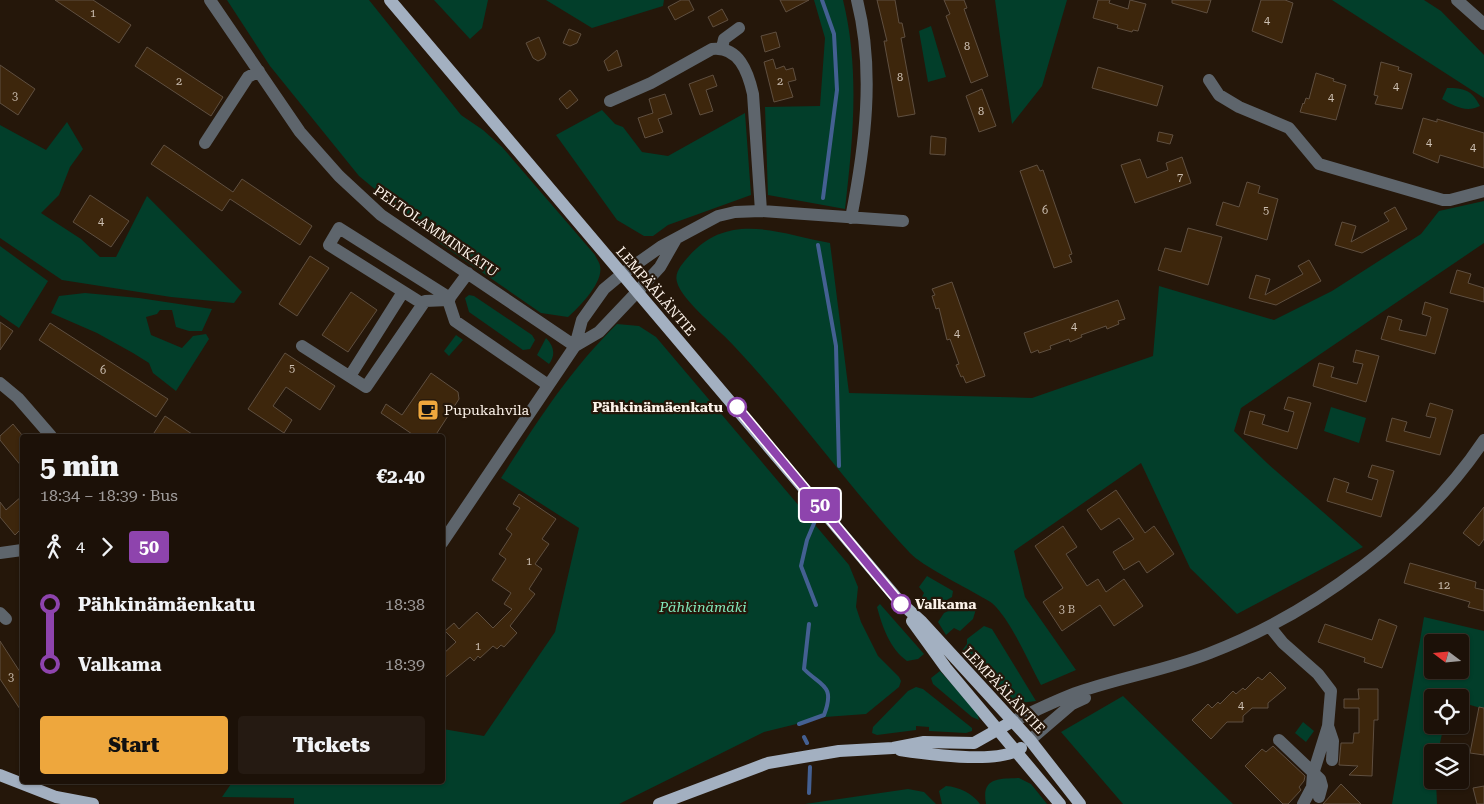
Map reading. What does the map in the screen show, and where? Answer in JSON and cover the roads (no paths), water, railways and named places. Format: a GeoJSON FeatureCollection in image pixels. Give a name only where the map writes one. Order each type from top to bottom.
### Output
{"type":"FeatureCollection","features":[{"type":"Feature","properties":{"kind":"main road","name":"LEMPÄÄLÄNTIE"},"geometry":{"type":"LineString","coordinates":[[390,0],[900,602],[1030,740],[1080,804]]}},
{"type":"Feature","properties":{"kind":"main road","name":"LEMPÄÄLÄNTIE"},"geometry":{"type":"LineString","coordinates":[[900,602],[946,668],[1060,804]]}},
{"type":"Feature","properties":{"kind":"main road"},"geometry":{"type":"LineString","coordinates":[[659,804],[768,763],[839,751],[893,748],[924,742],[974,743],[996,728],[1013,721]]}},
{"type":"Feature","properties":{"kind":"main road"},"geometry":{"type":"LineString","coordinates":[[893,748],[925,754],[966,757],[1016,751],[1030,740]]}},
{"type":"Feature","properties":{"kind":"main road"},"geometry":{"type":"LineString","coordinates":[[0,775],[20,783]]}},
{"type":"Feature","properties":{"kind":"main road"},"geometry":{"type":"LineString","coordinates":[[23,784],[56,797],[93,804]]}},
{"type":"Feature","properties":{"kind":"street","name":"PELTOLAMMINKATU"},"geometry":{"type":"LineString","coordinates":[[210,0],[300,132],[339,176],[382,215],[575,346]]}},
{"type":"Feature","properties":{"kind":"street"},"geometry":{"type":"LineString","coordinates":[[851,218],[862,163],[866,94],[864,40],[857,0]]}},
{"type":"Feature","properties":{"kind":"street"},"geometry":{"type":"LineString","coordinates":[[1457,0],[1484,24]]}},
{"type":"Feature","properties":{"kind":"street"},"geometry":{"type":"LineString","coordinates":[[722,48],[724,39],[739,28]]}},
{"type":"Feature","properties":{"kind":"street"},"geometry":{"type":"LineString","coordinates":[[610,101],[651,83],[704,52],[722,48],[737,57],[749,76],[753,94],[762,211]]}},
{"type":"Feature","properties":{"kind":"street"},"geometry":{"type":"LineString","coordinates":[[205,143],[248,77],[259,71]]}},
{"type":"Feature","properties":{"kind":"street"},"geometry":{"type":"LineString","coordinates":[[1209,80],[1219,95],[1232,103],[1289,128],[1318,164],[1443,200],[1484,191]]}},
{"type":"Feature","properties":{"kind":"street"},"geometry":{"type":"LineString","coordinates":[[445,539],[575,346],[582,320],[604,289],[662,246],[718,216],[736,212],[762,211],[903,221]]}},
{"type":"Feature","properties":{"kind":"street"},"geometry":{"type":"LineString","coordinates":[[423,304],[329,245],[340,228],[449,299],[455,321],[548,385]]}},
{"type":"Feature","properties":{"kind":"street"},"geometry":{"type":"LineString","coordinates":[[575,346],[598,332],[637,292],[660,267],[676,239]]}},
{"type":"Feature","properties":{"kind":"street"},"geometry":{"type":"LineString","coordinates":[[302,346],[366,387],[425,301],[449,299],[468,273]]}},
{"type":"Feature","properties":{"kind":"street"},"geometry":{"type":"LineString","coordinates":[[350,376],[403,292]]}},
{"type":"Feature","properties":{"kind":"street"},"geometry":{"type":"LineString","coordinates":[[0,384],[18,398],[48,434]]}},
{"type":"Feature","properties":{"kind":"street"},"geometry":{"type":"LineString","coordinates":[[1013,721],[1080,692],[1209,654],[1270,626],[1352,573],[1404,531],[1465,468],[1484,440]]}},
{"type":"Feature","properties":{"kind":"street"},"geometry":{"type":"LineString","coordinates":[[0,553],[20,550]]}},
{"type":"Feature","properties":{"kind":"street"},"geometry":{"type":"LineString","coordinates":[[1270,626],[1283,643],[1326,683],[1331,691],[1328,726],[1313,774],[1312,787],[1303,804]]}},
{"type":"Feature","properties":{"kind":"street"},"geometry":{"type":"LineString","coordinates":[[1030,740],[1072,704],[1086,698],[1099,687]]}},
{"type":"Feature","properties":{"kind":"street"},"geometry":{"type":"LineString","coordinates":[[1328,726],[1333,741],[1332,760]]}},
{"type":"Feature","properties":{"kind":"street"},"geometry":{"type":"LineString","coordinates":[[1279,740],[1320,779],[1322,786],[1319,797]]}},
{"type":"Feature","properties":{"kind":"waterway"},"geometry":{"type":"LineString","coordinates":[[822,0],[834,34],[837,90],[823,198]]}},
{"type":"Feature","properties":{"kind":"waterway"},"geometry":{"type":"LineString","coordinates":[[818,245],[836,346],[839,466]]}},
{"type":"Feature","properties":{"kind":"waterway"},"geometry":{"type":"LineString","coordinates":[[815,521],[807,540],[801,566],[816,605]]}},
{"type":"Feature","properties":{"kind":"waterway"},"geometry":{"type":"LineString","coordinates":[[799,724],[824,715],[828,697],[824,687],[804,669],[809,624]]}},
{"type":"Feature","properties":{"kind":"waterway"},"geometry":{"type":"LineString","coordinates":[[804,737],[807,743]]}},
{"type":"Feature","properties":{"kind":"waterway"},"geometry":{"type":"LineString","coordinates":[[809,793],[810,767]]}},
{"type":"Feature","properties":{"kind":"place","name":"Pähkinämäenkatu"},"geometry":{"type":"Point","coordinates":[737,407]}},
{"type":"Feature","properties":{"kind":"place","name":"Pupukahvila"},"geometry":{"type":"Point","coordinates":[428,410]}},
{"type":"Feature","properties":{"kind":"place","name":"Valkama"},"geometry":{"type":"Point","coordinates":[901,604]}},
{"type":"Feature","properties":{"kind":"park label","name":"Pähkinämäki"},"geometry":{"type":"Point","coordinates":[703,607]}}]}
